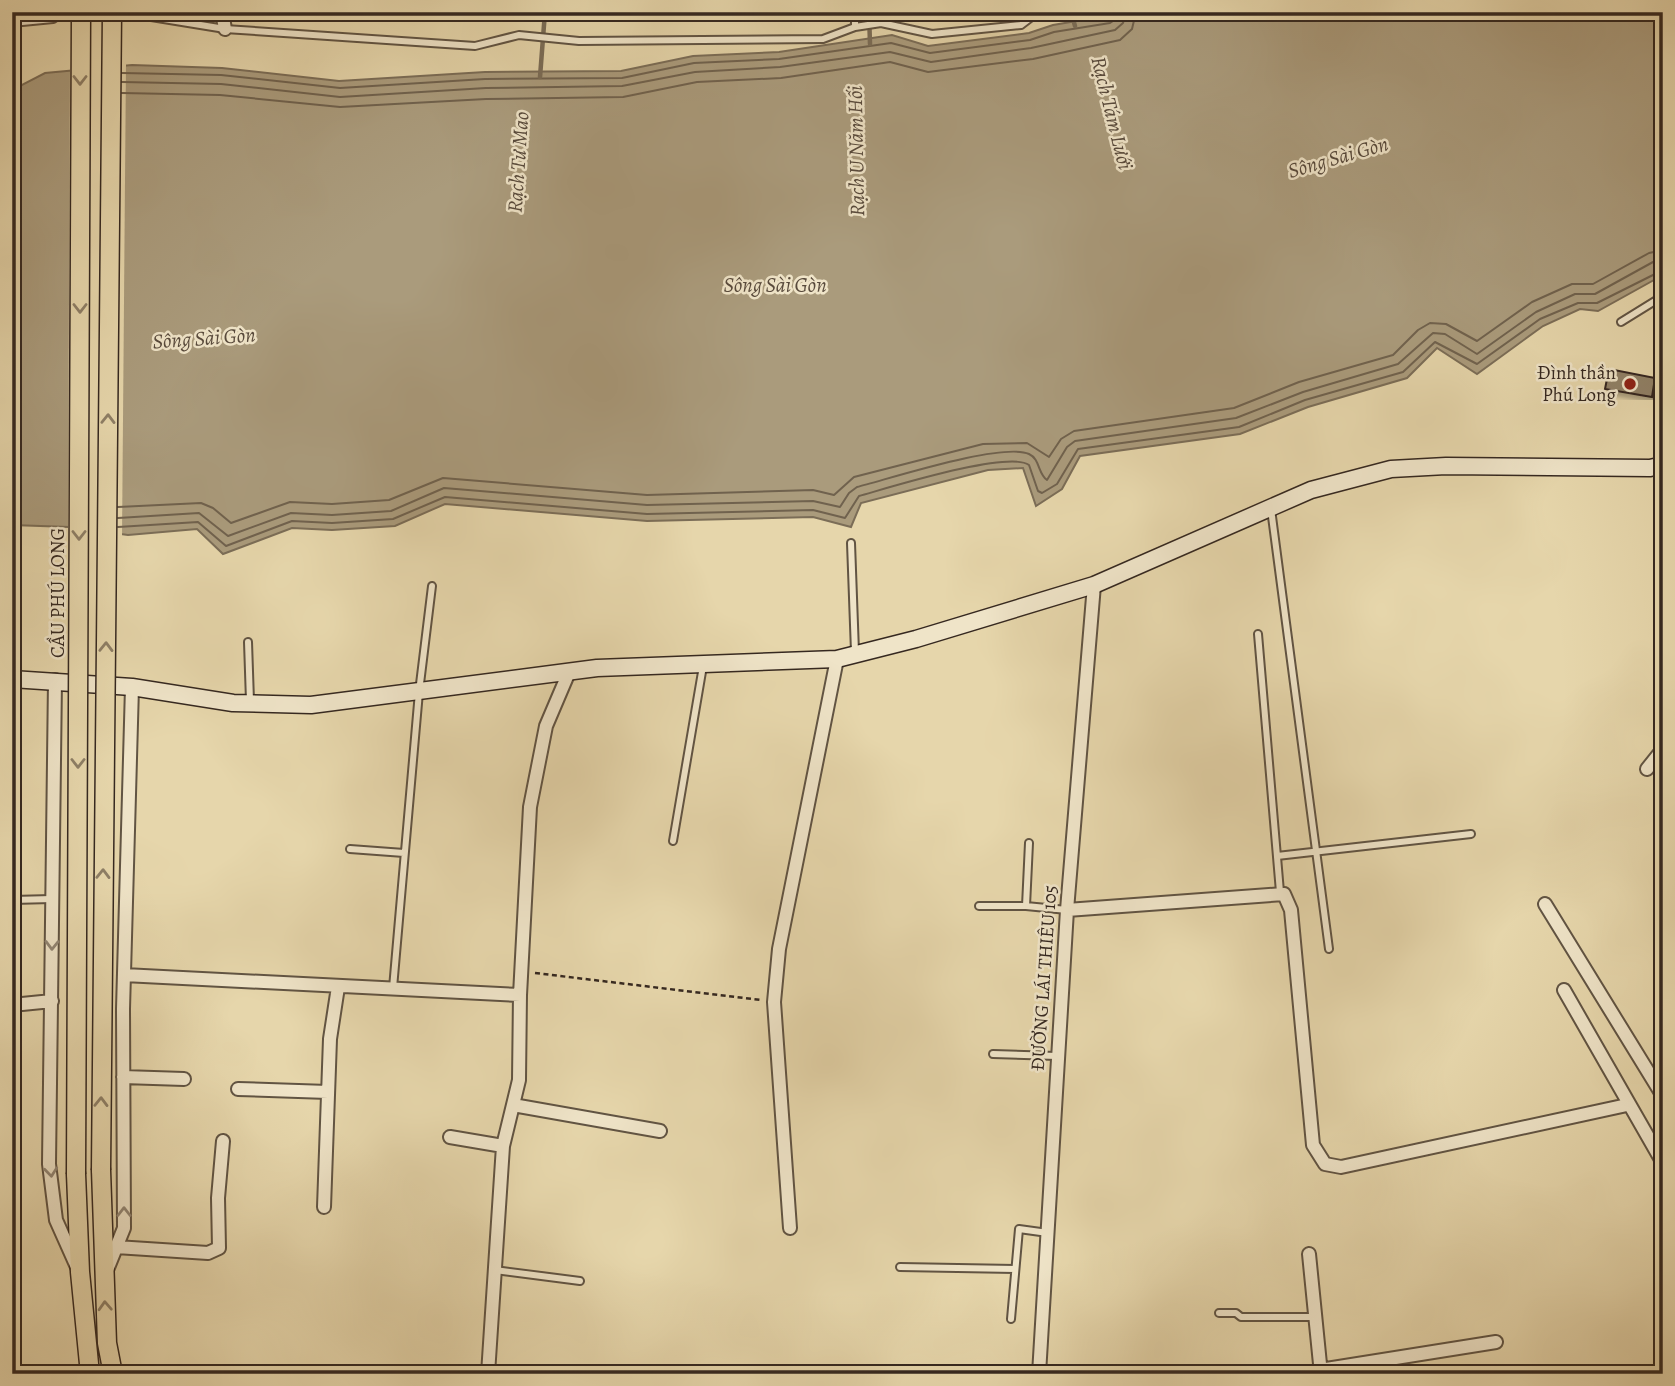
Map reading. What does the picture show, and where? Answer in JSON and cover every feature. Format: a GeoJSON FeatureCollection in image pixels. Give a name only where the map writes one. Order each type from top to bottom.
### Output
{"type":"FeatureCollection","features":[{"type":"Feature","properties":{"kind":"main road","name":"CẦU PHÚ LONG"},"geometry":{"type":"LineString","coordinates":[[81,12],[76,1174],[80,1272],[90,1374]]}},
{"type":"Feature","properties":{"kind":"main road"},"geometry":{"type":"LineString","coordinates":[[112,12],[101,1170],[107,1343],[113,1374]]}},
{"type":"Feature","properties":{"kind":"street"},"geometry":{"type":"LineString","coordinates":[[222,12],[225,29]]}},
{"type":"Feature","properties":{"kind":"street"},"geometry":{"type":"LineString","coordinates":[[12,679],[132,687],[250,703],[311,705],[569,672],[837,659],[1094,585],[1311,490],[1391,469],[1446,466],[1650,468],[1663,465]]}},
{"type":"Feature","properties":{"kind":"street","name":"ĐƯỜNG LÁI THIÊU 105"},"geometry":{"type":"LineString","coordinates":[[1039,1374],[1067,910],[1094,585]]}},
{"type":"Feature","properties":{"kind":"street"},"geometry":{"type":"LineString","coordinates":[[790,1228],[775,1002],[779,949],[837,659]]}},
{"type":"Feature","properties":{"kind":"street"},"geometry":{"type":"LineString","coordinates":[[488,1374],[503,1146],[519,1080],[520,995],[530,807],[546,726],[569,672]]}},
{"type":"Feature","properties":{"kind":"street"},"geometry":{"type":"LineString","coordinates":[[55,680],[49,1164],[56,1220],[80,1272]]}},
{"type":"Feature","properties":{"kind":"street"},"geometry":{"type":"LineString","coordinates":[[104,1277],[124,1228],[124,975],[132,687]]}},
{"type":"Feature","properties":{"kind":"street"},"geometry":{"type":"LineString","coordinates":[[1647,769],[1663,749]]}},
{"type":"Feature","properties":{"kind":"street"},"geometry":{"type":"LineString","coordinates":[[1067,910],[1174,905],[1280,892],[1287,898],[1291,910],[1313,1145],[1325,1164],[1341,1167],[1627,1105]]}},
{"type":"Feature","properties":{"kind":"street"},"geometry":{"type":"LineString","coordinates":[[1545,904],[1663,1096]]}},
{"type":"Feature","properties":{"kind":"street"},"geometry":{"type":"LineString","coordinates":[[124,975],[520,995]]}},
{"type":"Feature","properties":{"kind":"street"},"geometry":{"type":"LineString","coordinates":[[324,1207],[330,1039],[338,987]]}},
{"type":"Feature","properties":{"kind":"street"},"geometry":{"type":"LineString","coordinates":[[1564,990],[1627,1105],[1663,1163]]}},
{"type":"Feature","properties":{"kind":"street"},"geometry":{"type":"LineString","coordinates":[[12,1005],[52,1001]]}},
{"type":"Feature","properties":{"kind":"street"},"geometry":{"type":"LineString","coordinates":[[123,1077],[184,1079]]}},
{"type":"Feature","properties":{"kind":"street"},"geometry":{"type":"LineString","coordinates":[[238,1089],[328,1092]]}},
{"type":"Feature","properties":{"kind":"street"},"geometry":{"type":"LineString","coordinates":[[513,1105],[660,1131]]}},
{"type":"Feature","properties":{"kind":"street"},"geometry":{"type":"LineString","coordinates":[[450,1137],[503,1146]]}},
{"type":"Feature","properties":{"kind":"street"},"geometry":{"type":"LineString","coordinates":[[116,1247],[208,1253],[219,1248],[218,1198],[223,1141]]}},
{"type":"Feature","properties":{"kind":"street"},"geometry":{"type":"LineString","coordinates":[[1309,1254],[1321,1372],[1496,1342]]}},
{"type":"Feature","properties":{"kind":"lane"},"geometry":{"type":"LineString","coordinates":[[855,12],[857,26]]}},
{"type":"Feature","properties":{"kind":"lane"},"geometry":{"type":"LineString","coordinates":[[880,24],[884,12]]}},
{"type":"Feature","properties":{"kind":"lane"},"geometry":{"type":"LineString","coordinates":[[12,23],[53,19],[62,13],[139,13],[225,29],[475,47],[519,35],[579,41],[823,39],[857,26],[880,24],[932,34],[1021,25],[1038,12]]}},
{"type":"Feature","properties":{"kind":"lane"},"geometry":{"type":"LineString","coordinates":[[1620,322],[1663,296]]}},
{"type":"Feature","properties":{"kind":"lane"},"geometry":{"type":"LineString","coordinates":[[1270,507],[1329,949]]}},
{"type":"Feature","properties":{"kind":"lane"},"geometry":{"type":"LineString","coordinates":[[851,543],[855,654]]}},
{"type":"Feature","properties":{"kind":"lane"},"geometry":{"type":"LineString","coordinates":[[392,990],[419,692],[432,586]]}},
{"type":"Feature","properties":{"kind":"lane"},"geometry":{"type":"LineString","coordinates":[[1258,634],[1280,892]]}},
{"type":"Feature","properties":{"kind":"lane"},"geometry":{"type":"LineString","coordinates":[[248,642],[250,703]]}},
{"type":"Feature","properties":{"kind":"lane"},"geometry":{"type":"LineString","coordinates":[[674,841],[703,664]]}},
{"type":"Feature","properties":{"kind":"lane"},"geometry":{"type":"LineString","coordinates":[[1277,856],[1471,834]]}},
{"type":"Feature","properties":{"kind":"lane"},"geometry":{"type":"LineString","coordinates":[[1026,906],[1029,843]]}},
{"type":"Feature","properties":{"kind":"lane"},"geometry":{"type":"LineString","coordinates":[[350,849],[404,853]]}},
{"type":"Feature","properties":{"kind":"lane"},"geometry":{"type":"LineString","coordinates":[[12,900],[53,899]]}},
{"type":"Feature","properties":{"kind":"lane"},"geometry":{"type":"LineString","coordinates":[[979,906],[1026,906],[1067,910]]}},
{"type":"Feature","properties":{"kind":"lane"},"geometry":{"type":"LineString","coordinates":[[993,1054],[1058,1056]]}},
{"type":"Feature","properties":{"kind":"lane"},"geometry":{"type":"LineString","coordinates":[[1011,1319],[1019,1229],[1048,1233]]}},
{"type":"Feature","properties":{"kind":"lane"},"geometry":{"type":"LineString","coordinates":[[900,1267],[1015,1269]]}},
{"type":"Feature","properties":{"kind":"lane"},"geometry":{"type":"LineString","coordinates":[[495,1270],[580,1281]]}},
{"type":"Feature","properties":{"kind":"lane"},"geometry":{"type":"LineString","coordinates":[[1219,1313],[1236,1313],[1241,1317],[1315,1317]]}},
{"type":"Feature","properties":{"kind":"path"},"geometry":{"type":"LineString","coordinates":[[521,971],[775,1002]]}},
{"type":"Feature","properties":{"kind":"water","name":"Sông Sài Gòn"},"geometry":{"type":"Polygon","coordinates":[[[1130,12],[1663,12],[1663,275],[1598,311],[1580,309],[1543,326],[1477,374],[1437,348],[1407,378],[1308,407],[1240,434],[1080,456],[1062,489],[1036,506],[1023,468],[988,470],[861,503],[851,527],[813,517],[647,521],[445,504],[395,526],[332,530],[292,528],[223,554],[197,529],[128,535],[69,527],[12,525],[12,90],[45,73],[132,65],[222,68],[339,81],[485,72],[621,71],[693,56],[779,52],[892,35],[928,46],[1029,33],[1053,25],[1130,12]]]}},
{"type":"Feature","properties":{"kind":"pier"},"geometry":{"type":"Polygon","coordinates":[[[126,63],[122,538],[68,530],[70,67],[126,63]]]}},
{"type":"Feature","properties":{"kind":"building","name":"Đình thần Phú Long"},"geometry":{"type":"Polygon","coordinates":[[[1609,369],[1655,378],[1652,397],[1605,389],[1609,369]]]}},
{"type":"Feature","properties":{"kind":"waterway","name":"Rạch Tư Mao"},"geometry":{"type":"LineString","coordinates":[[540,77],[545,12]]}},
{"type":"Feature","properties":{"kind":"waterway","name":"Rạch U Năm Hối"},"geometry":{"type":"LineString","coordinates":[[869,12],[870,44]]}},
{"type":"Feature","properties":{"kind":"waterway","name":"Rạch Tám Lưới"},"geometry":{"type":"LineString","coordinates":[[1071,12],[1075,26]]}},
{"type":"Feature","properties":{"kind":"place","name":"Đình thần Phú Long"},"geometry":{"type":"Point","coordinates":[1630,384]}}]}
